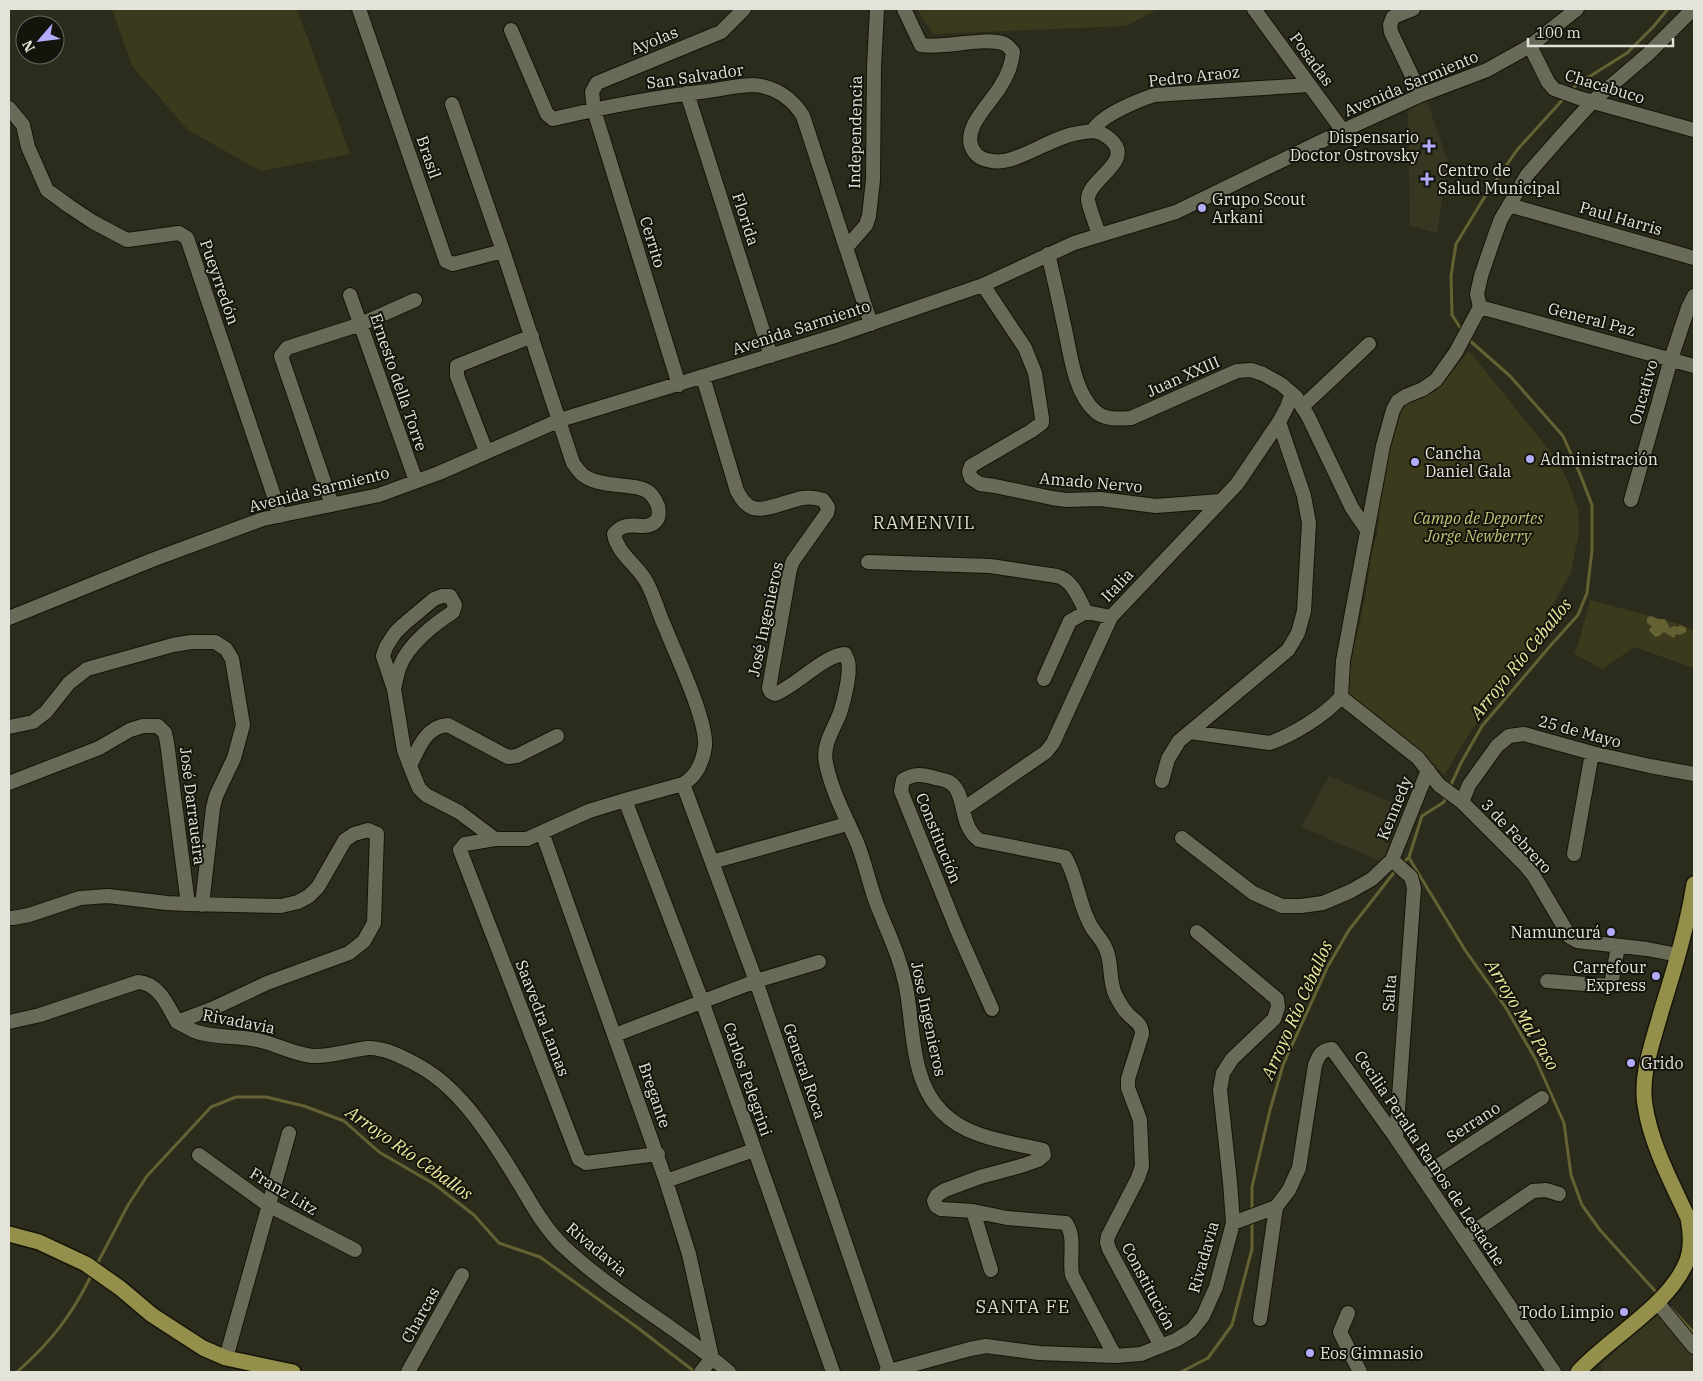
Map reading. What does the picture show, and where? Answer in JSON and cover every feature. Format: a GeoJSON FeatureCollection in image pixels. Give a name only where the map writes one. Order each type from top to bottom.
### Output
{"type":"FeatureCollection","features":[{"type":"Feature","properties":{"kind":"main road"},"geometry":{"type":"LineString","coordinates":[[1583,1370],[1657,1302],[1675,1282],[1686,1264],[1689,1251],[1692,1232],[1688,1218],[1655,1144],[1645,1105],[1643,1083],[1690,913],[1694,884]]}},
{"type":"Feature","properties":{"kind":"main road"},"geometry":{"type":"LineString","coordinates":[[9,1234],[39,1242],[86,1264],[159,1319],[203,1348],[226,1358],[293,1372]]}},
{"type":"Feature","properties":{"kind":"street","name":"Brasil"},"geometry":{"type":"LineString","coordinates":[[359,9],[446,261],[453,264],[504,251]]}},
{"type":"Feature","properties":{"kind":"street","name":"Ayolas"},"geometry":{"type":"LineString","coordinates":[[594,110],[592,92],[597,83],[721,32],[744,9]]}},
{"type":"Feature","properties":{"kind":"street","name":"Independencia"},"geometry":{"type":"LineString","coordinates":[[846,248],[866,225],[869,216],[873,180],[874,67],[878,9]]}},
{"type":"Feature","properties":{"kind":"street"},"geometry":{"type":"LineString","coordinates":[[904,9],[921,45],[934,47],[996,42],[1007,45],[1013,52],[1012,64],[1000,88],[975,123],[972,131],[970,143],[980,158],[994,162],[1008,160],[1068,135],[1093,130],[1102,133],[1112,140],[1117,149],[1116,162],[1090,191],[1088,199],[1099,235]]}},
{"type":"Feature","properties":{"kind":"street","name":"Posadas"},"geometry":{"type":"LineString","coordinates":[[1254,9],[1343,131]]}},
{"type":"Feature","properties":{"kind":"street"},"geometry":{"type":"LineString","coordinates":[[1413,9],[1393,17],[1390,25],[1391,32],[1421,95]]}},
{"type":"Feature","properties":{"kind":"street","name":"Avenida Sarmiento"},"geometry":{"type":"LineString","coordinates":[[9,618],[152,560],[263,519],[379,495],[439,473],[560,420],[872,324],[983,284],[1048,254],[1099,235],[1176,212],[1421,95],[1488,70],[1530,46],[1577,9]]}},
{"type":"Feature","properties":{"kind":"street"},"geometry":{"type":"LineString","coordinates":[[1190,732],[1270,743],[1283,738],[1330,709],[1341,697],[1343,660],[1383,446],[1393,410],[1398,401],[1423,389],[1436,380],[1456,352],[1478,311],[1477,294],[1481,276],[1498,227],[1528,175],[1593,101],[1648,54],[1693,9]]}},
{"type":"Feature","properties":{"kind":"street","name":"San Salvador"},"geometry":{"type":"LineString","coordinates":[[511,30],[547,114],[553,119],[687,93],[753,85],[768,88],[782,94],[796,104],[803,116],[872,324]]}},
{"type":"Feature","properties":{"kind":"street","name":"Chacabuco"},"geometry":{"type":"LineString","coordinates":[[1530,46],[1548,82],[1554,89],[1579,98],[1694,130]]}},
{"type":"Feature","properties":{"kind":"street","name":"Pedro Araoz"},"geometry":{"type":"LineString","coordinates":[[1093,130],[1097,124],[1120,110],[1154,95],[1309,85]]}},
{"type":"Feature","properties":{"kind":"street","name":"Florida"},"geometry":{"type":"LineString","coordinates":[[687,93],[771,356]]}},
{"type":"Feature","properties":{"kind":"street"},"geometry":{"type":"LineString","coordinates":[[394,689],[400,664],[411,649],[425,634],[453,612],[455,605],[450,596],[442,596],[434,600],[395,633],[386,647],[383,656],[394,689],[404,750],[419,788],[426,795],[459,812],[495,839],[527,839],[589,811],[683,784],[692,779],[702,759],[705,744],[701,723],[690,690],[646,581],[634,563],[619,549],[615,541],[614,534],[618,529],[629,524],[648,526],[656,522],[659,516],[659,508],[646,490],[604,484],[586,477],[579,472],[573,463],[504,251],[452,104]]}},
{"type":"Feature","properties":{"kind":"street","name":"Pueyrredón"},"geometry":{"type":"LineString","coordinates":[[9,108],[23,125],[36,166],[47,190],[93,222],[127,240],[179,233],[187,238],[274,496],[279,516]]}},
{"type":"Feature","properties":{"kind":"street","name":"Cerrito"},"geometry":{"type":"LineString","coordinates":[[594,110],[679,384]]}},
{"type":"Feature","properties":{"kind":"street","name":"Paul Harris"},"geometry":{"type":"LineString","coordinates":[[1509,205],[1694,258]]}},
{"type":"Feature","properties":{"kind":"street","name":"Juan XXIII"},"geometry":{"type":"LineString","coordinates":[[1048,254],[1077,381],[1087,403],[1096,413],[1120,419],[1131,418],[1237,371],[1250,370],[1263,374],[1292,393],[1302,407],[1352,508],[1367,530]]}},
{"type":"Feature","properties":{"kind":"street","name":"Amado Nervo"},"geometry":{"type":"LineString","coordinates":[[983,284],[1025,348],[1035,373],[1042,423],[971,466],[969,472],[971,478],[980,484],[1066,500],[1100,499],[1156,506],[1221,501]]}},
{"type":"Feature","properties":{"kind":"street","name":"Ernesto della Torre"},"geometry":{"type":"LineString","coordinates":[[350,295],[416,481]]}},
{"type":"Feature","properties":{"kind":"street"},"geometry":{"type":"LineString","coordinates":[[332,505],[281,356],[287,348],[360,324],[415,300]]}},
{"type":"Feature","properties":{"kind":"street","name":"Oncativo"},"geometry":{"type":"LineString","coordinates":[[1631,500],[1671,359],[1692,305]]}},
{"type":"Feature","properties":{"kind":"street","name":"General Paz"},"geometry":{"type":"LineString","coordinates":[[1478,311],[1694,366]]}},
{"type":"Feature","properties":{"kind":"street"},"geometry":{"type":"LineString","coordinates":[[486,451],[457,376],[457,366],[532,336]]}},
{"type":"Feature","properties":{"kind":"street"},"geometry":{"type":"LineString","coordinates":[[1302,407],[1369,344]]}},
{"type":"Feature","properties":{"kind":"street","name":"José Ingenieros"},"geometry":{"type":"LineString","coordinates":[[703,377],[741,499],[747,505],[754,508],[763,508],[804,498],[823,500],[828,507],[827,513],[790,569],[769,688],[775,694],[786,690],[821,664],[844,654],[848,661],[848,674],[840,712],[825,748],[825,762],[832,782]]}},
{"type":"Feature","properties":{"kind":"street","name":"Italia"},"geometry":{"type":"LineString","coordinates":[[868,562],[990,566],[1057,576],[1063,578],[1073,587],[1086,612],[1110,617],[1237,484],[1279,422],[1292,393]]}},
{"type":"Feature","properties":{"kind":"street"},"geometry":{"type":"LineString","coordinates":[[1162,782],[1168,759],[1178,741],[1288,650],[1298,632],[1304,611],[1309,523],[1304,496],[1279,422]]}},
{"type":"Feature","properties":{"kind":"street"},"geometry":{"type":"LineString","coordinates":[[1044,679],[1070,621],[1086,612]]}},
{"type":"Feature","properties":{"kind":"street"},"geometry":{"type":"LineString","coordinates":[[963,809],[1046,752],[1054,743],[1110,617]]}},
{"type":"Feature","properties":{"kind":"street"},"geometry":{"type":"LineString","coordinates":[[9,727],[33,722],[46,712],[69,683],[87,669],[173,645],[191,642],[215,642],[226,649],[232,659],[243,725],[234,758],[216,796],[195,904],[167,903],[108,896],[80,898],[29,914],[9,918]]}},
{"type":"Feature","properties":{"kind":"street","name":"3 de Febrero"},"geometry":{"type":"LineString","coordinates":[[1341,697],[1418,758],[1439,785],[1459,800],[1534,876],[1570,937],[1577,941],[1647,949],[1678,955]]}},
{"type":"Feature","properties":{"kind":"street"},"geometry":{"type":"LineString","coordinates":[[410,766],[422,742],[432,731],[443,725],[448,725],[508,757],[517,756],[557,736]]}},
{"type":"Feature","properties":{"kind":"street","name":"José Darraueira"},"geometry":{"type":"LineString","coordinates":[[9,783],[99,748],[130,730],[143,726],[158,726],[165,733],[168,742],[195,904]]}},
{"type":"Feature","properties":{"kind":"street","name":"25 de Mayo"},"geometry":{"type":"LineString","coordinates":[[1459,800],[1497,746],[1509,736],[1524,734],[1592,753],[1694,774]]}},
{"type":"Feature","properties":{"kind":"street"},"geometry":{"type":"LineString","coordinates":[[1574,854],[1592,753]]}},
{"type":"Feature","properties":{"kind":"street","name":"Kennedy"},"geometry":{"type":"LineString","coordinates":[[1395,863],[1428,770]]}},
{"type":"Feature","properties":{"kind":"street","name":"Constitución"},"geometry":{"type":"LineString","coordinates":[[992,1009],[957,930],[905,800],[902,791],[902,780],[911,775],[920,774],[948,782],[955,787],[960,796],[966,825],[972,835],[979,840],[1066,857],[1071,866],[1083,908],[1091,926],[1108,952],[1114,992],[1128,1013],[1142,1028],[1142,1034],[1128,1079],[1128,1088],[1140,1120],[1142,1166],[1138,1178],[1108,1236],[1107,1242],[1109,1250],[1161,1346]]}},
{"type":"Feature","properties":{"kind":"street","name":"Jose Ingenieros"},"geometry":{"type":"LineString","coordinates":[[832,782],[856,841],[877,904],[897,952],[906,988],[911,1029],[921,1075],[930,1094],[941,1111],[955,1123],[986,1137],[1043,1150],[1044,1155],[1038,1160],[980,1177],[945,1190],[937,1195],[934,1201],[936,1206],[941,1209],[973,1211],[1007,1218],[1066,1223],[1072,1234],[1070,1264],[1072,1274],[1115,1356]]}},
{"type":"Feature","properties":{"kind":"street","name":"General Roca"},"geometry":{"type":"LineString","coordinates":[[683,784],[756,981],[888,1372]]}},
{"type":"Feature","properties":{"kind":"street","name":"Carlos Pelegrini"},"geometry":{"type":"LineString","coordinates":[[625,800],[702,1001],[833,1372]]}},
{"type":"Feature","properties":{"kind":"street"},"geometry":{"type":"LineString","coordinates":[[712,862],[848,824]]}},
{"type":"Feature","properties":{"kind":"street","name":"Rivadavia"},"geometry":{"type":"LineString","coordinates":[[177,1022],[214,1008],[267,983],[348,953],[364,941],[374,924],[377,834],[368,830],[354,834],[345,840],[318,887],[309,896],[298,902],[281,906],[195,904]]}},
{"type":"Feature","properties":{"kind":"street","name":"Bregante"},"geometry":{"type":"LineString","coordinates":[[542,832],[658,1154],[689,1254],[707,1365]]}},
{"type":"Feature","properties":{"kind":"street"},"geometry":{"type":"LineString","coordinates":[[1182,838],[1253,893],[1282,906],[1323,903],[1351,891],[1395,863]]}},
{"type":"Feature","properties":{"kind":"street","name":"Saavedra Lamas"},"geometry":{"type":"LineString","coordinates":[[495,839],[465,844],[460,850],[579,1159],[586,1163],[658,1154]]}},
{"type":"Feature","properties":{"kind":"street","name":"Salta"},"geometry":{"type":"LineString","coordinates":[[1395,863],[1411,877],[1414,888],[1396,1138]]}},
{"type":"Feature","properties":{"kind":"street","name":"Rivadavia"},"geometry":{"type":"LineString","coordinates":[[888,1372],[986,1346],[1039,1353],[1115,1356],[1141,1354],[1176,1340],[1192,1330],[1203,1316],[1216,1287],[1239,1220],[1230,1182],[1220,1090],[1224,1073],[1232,1059],[1274,1019],[1278,1007],[1277,998],[1197,932]]}},
{"type":"Feature","properties":{"kind":"street"},"geometry":{"type":"LineString","coordinates":[[1547,981],[1611,986],[1618,946]]}},
{"type":"Feature","properties":{"kind":"street"},"geometry":{"type":"LineString","coordinates":[[615,1034],[756,981],[819,962]]}},
{"type":"Feature","properties":{"kind":"street"},"geometry":{"type":"LineString","coordinates":[[9,1022],[40,1015],[138,982],[147,982],[160,992],[177,1022]]}},
{"type":"Feature","properties":{"kind":"street","name":"Rivadavia"},"geometry":{"type":"LineString","coordinates":[[177,1022],[196,1032],[220,1037],[260,1040],[312,1056],[370,1048],[386,1051],[422,1067],[444,1084],[469,1109],[500,1152],[544,1226],[564,1246],[707,1365],[729,1372]]}},
{"type":"Feature","properties":{"kind":"street","name":"Cecilia Peralta Ramos de Lestache"},"geometry":{"type":"LineString","coordinates":[[1271,1209],[1289,1190],[1299,1168],[1315,1065],[1319,1055],[1325,1050],[1332,1049],[1396,1138],[1554,1372]]}},
{"type":"Feature","properties":{"kind":"street","name":"Serrano"},"geometry":{"type":"LineString","coordinates":[[1422,1176],[1542,1098]]}},
{"type":"Feature","properties":{"kind":"street"},"geometry":{"type":"LineString","coordinates":[[226,1358],[288,1133]]}},
{"type":"Feature","properties":{"kind":"street"},"geometry":{"type":"LineString","coordinates":[[666,1181],[754,1150]]}},
{"type":"Feature","properties":{"kind":"street","name":"Franz Litz"},"geometry":{"type":"LineString","coordinates":[[198,1155],[268,1205],[355,1250]]}},
{"type":"Feature","properties":{"kind":"street"},"geometry":{"type":"LineString","coordinates":[[1464,1238],[1533,1191],[1546,1190],[1559,1194]]}},
{"type":"Feature","properties":{"kind":"street"},"geometry":{"type":"LineString","coordinates":[[1239,1220],[1271,1209],[1260,1319]]}},
{"type":"Feature","properties":{"kind":"street"},"geometry":{"type":"LineString","coordinates":[[973,1211],[991,1270]]}},
{"type":"Feature","properties":{"kind":"street","name":"Charcas"},"geometry":{"type":"LineString","coordinates":[[408,1372],[462,1274]]}},
{"type":"Feature","properties":{"kind":"street"},"geometry":{"type":"LineString","coordinates":[[1657,1302],[1694,1347]]}},
{"type":"Feature","properties":{"kind":"street"},"geometry":{"type":"LineString","coordinates":[[1348,1313],[1340,1332],[1360,1372]]}},
{"type":"Feature","properties":{"kind":"shaded area","name":"Centro de Salud Municipal"},"geometry":{"type":"Polygon","coordinates":[[[1427,101],[1448,162],[1437,233],[1410,226],[1408,107],[1427,101]]]}},
{"type":"Feature","properties":{"kind":"shaded area"},"geometry":{"type":"Polygon","coordinates":[[[1651,616],[1665,619],[1670,628],[1680,625],[1686,628],[1686,632],[1680,635],[1676,634],[1674,638],[1664,632],[1655,637],[1649,630],[1652,626],[1647,623],[1647,618],[1651,616]]]}},
{"type":"Feature","properties":{"kind":"shaded area"},"geometry":{"type":"Polygon","coordinates":[[[1329,776],[1403,807],[1382,862],[1301,827],[1329,776]]]}},
{"type":"Feature","properties":{"kind":"shaded area"},"geometry":{"type":"Polygon","coordinates":[[[1659,1309],[1694,1353],[1694,1372],[1603,1372],[1600,1366],[1659,1309]]]}},
{"type":"Feature","properties":{"kind":"green space"},"geometry":{"type":"Polygon","coordinates":[[[112,9],[297,9],[350,154],[261,171],[188,130],[132,66],[112,9]]]}},
{"type":"Feature","properties":{"kind":"green space"},"geometry":{"type":"Polygon","coordinates":[[[917,9],[1158,9],[1126,26],[933,34],[917,9]]]}},
{"type":"Feature","properties":{"kind":"green space","name":"Campo de Deportes Jorge Newberry"},"geometry":{"type":"Polygon","coordinates":[[[1469,351],[1554,456],[1568,481],[1578,510],[1579,531],[1571,573],[1549,611],[1541,632],[1502,690],[1471,731],[1444,775],[1426,758],[1346,694],[1353,651],[1365,599],[1372,550],[1377,535],[1381,493],[1396,417],[1412,399],[1435,392],[1469,351]]]}},
{"type":"Feature","properties":{"kind":"green space"},"geometry":{"type":"Polygon","coordinates":[[[1590,600],[1680,624],[1694,631],[1694,668],[1634,647],[1603,669],[1574,654],[1590,600]]]}},
{"type":"Feature","properties":{"kind":"waterway","name":"Arroyo Río Ceballos"},"geometry":{"type":"LineString","coordinates":[[1570,92],[1576,85],[1627,53],[1668,9]]}},
{"type":"Feature","properties":{"kind":"waterway","name":"Arroyo Río Ceballos"},"geometry":{"type":"LineString","coordinates":[[1463,332],[1452,315],[1451,276],[1456,244],[1484,198],[1517,150],[1566,96]]}},
{"type":"Feature","properties":{"kind":"waterway","name":"Arroyo Río Ceballos"},"geometry":{"type":"LineString","coordinates":[[1449,789],[1482,726],[1578,615],[1587,593],[1592,550],[1592,505],[1563,436],[1510,376],[1468,339]]}},
{"type":"Feature","properties":{"kind":"waterway","name":"Arroyo Río Ceballos"},"geometry":{"type":"LineString","coordinates":[[1402,864],[1409,857],[1422,816],[1444,802],[1447,795]]}},
{"type":"Feature","properties":{"kind":"waterway","name":"Arroyo Mal Paso"},"geometry":{"type":"LineString","coordinates":[[1409,858],[1465,950],[1506,1008],[1536,1060],[1564,1123],[1571,1175],[1582,1205],[1600,1230],[1656,1292]]}},
{"type":"Feature","properties":{"kind":"waterway","name":"Arroyo Río Ceballos"},"geometry":{"type":"LineString","coordinates":[[1252,1210],[1252,1187],[1270,1110],[1283,1065],[1328,966],[1349,930],[1396,870]]}},
{"type":"Feature","properties":{"kind":"waterway","name":"Arroyo Río Ceballos"},"geometry":{"type":"LineString","coordinates":[[96,1266],[128,1205],[147,1176],[211,1107],[236,1097],[266,1097],[304,1106],[344,1121],[379,1152],[434,1184],[474,1215],[499,1243],[540,1257],[695,1372]]}},
{"type":"Feature","properties":{"kind":"waterway","name":"Arroyo Río Ceballos"},"geometry":{"type":"LineString","coordinates":[[1181,1372],[1208,1358],[1232,1325],[1252,1249],[1252,1219]]}},
{"type":"Feature","properties":{"kind":"waterway","name":"Arroyo Río Ceballos"},"geometry":{"type":"LineString","coordinates":[[17,1372],[60,1327],[77,1302],[92,1274]]}},
{"type":"Feature","properties":{"kind":"waterway","name":"Arroyo Mal Paso"},"geometry":{"type":"LineString","coordinates":[[1671,1308],[1694,1333]]}},
{"type":"Feature","properties":{"kind":"place","name":"Dispensario Doctor Ostrovsky"},"geometry":{"type":"Point","coordinates":[1429,146]}},
{"type":"Feature","properties":{"kind":"place","name":"Centro de Salud Municipal"},"geometry":{"type":"Point","coordinates":[1427,179]}},
{"type":"Feature","properties":{"kind":"place","name":"Grupo Scout Arkani"},"geometry":{"type":"Point","coordinates":[1202,208]}},
{"type":"Feature","properties":{"kind":"place","name":"Administración"},"geometry":{"type":"Point","coordinates":[1530,459]}},
{"type":"Feature","properties":{"kind":"place","name":"Cancha Daniel Gala"},"geometry":{"type":"Point","coordinates":[1415,462]}},
{"type":"Feature","properties":{"kind":"place","name":"Namuncurá"},"geometry":{"type":"Point","coordinates":[1611,932]}},
{"type":"Feature","properties":{"kind":"place","name":"Carrefour Express"},"geometry":{"type":"Point","coordinates":[1656,976]}},
{"type":"Feature","properties":{"kind":"place","name":"Grido"},"geometry":{"type":"Point","coordinates":[1631,1063]}},
{"type":"Feature","properties":{"kind":"place","name":"Todo Limpio"},"geometry":{"type":"Point","coordinates":[1624,1312]}},
{"type":"Feature","properties":{"kind":"place","name":"Eos Gimnasio"},"geometry":{"type":"Point","coordinates":[1310,1353]}},
{"type":"Feature","properties":{"kind":"district","name":"RAMENVIL"},"geometry":{"type":"Point","coordinates":[924,523]}},
{"type":"Feature","properties":{"kind":"district","name":"SANTA FE"},"geometry":{"type":"Point","coordinates":[1023,1307]}}]}
